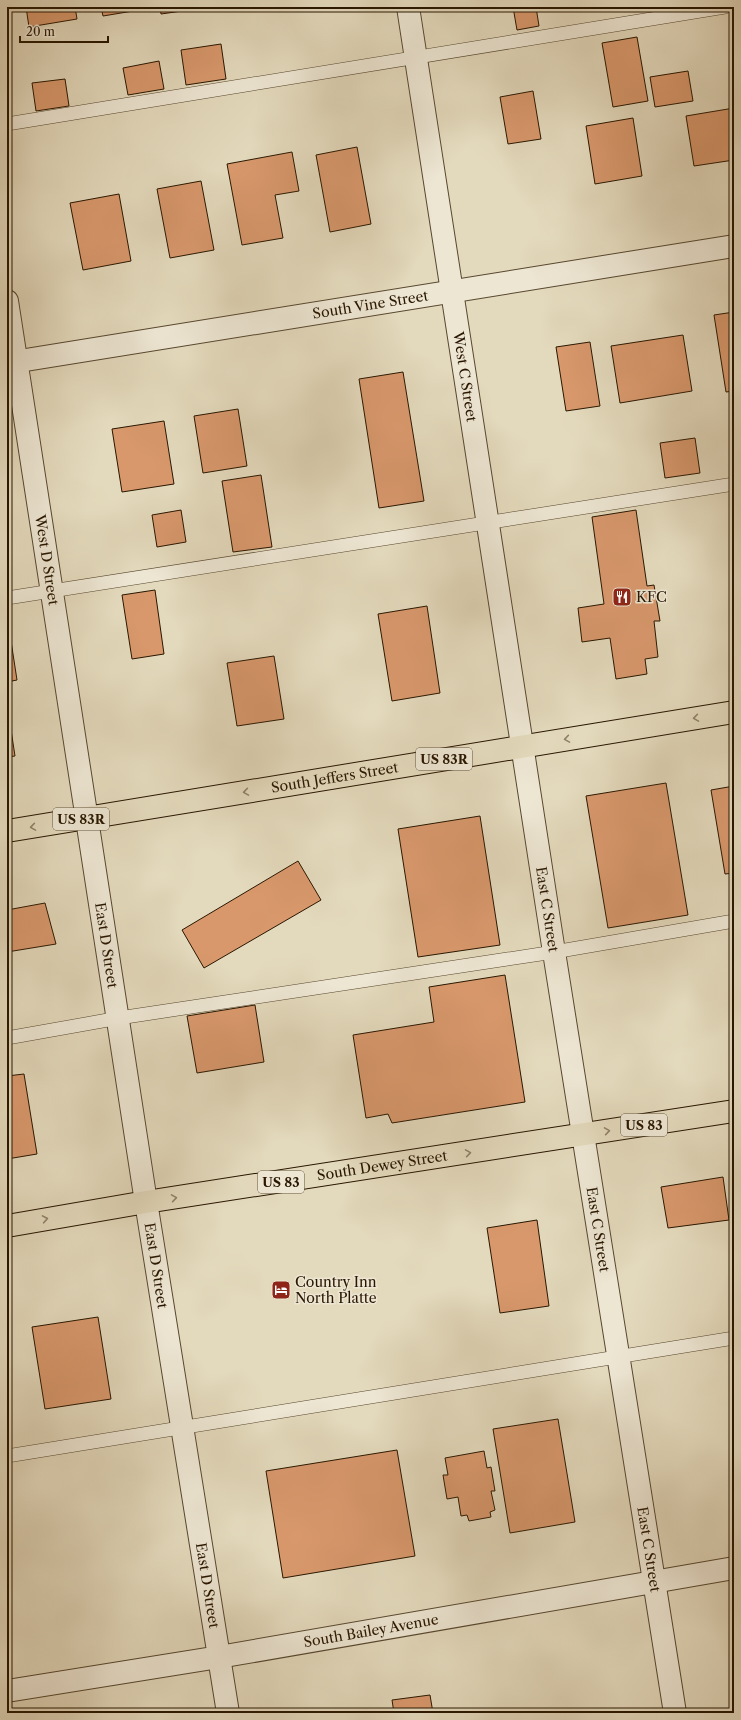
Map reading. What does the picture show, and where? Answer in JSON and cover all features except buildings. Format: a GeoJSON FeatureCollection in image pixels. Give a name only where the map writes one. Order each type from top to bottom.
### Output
{"type":"FeatureCollection","features":[{"type":"Feature","properties":{"kind":"highway","name":"South Jeffers Street"},"geometry":{"type":"LineString","coordinates":[[7,831],[734,712]]}},
{"type":"Feature","properties":{"kind":"highway","name":"South Dewey Street"},"geometry":{"type":"LineString","coordinates":[[7,1226],[146,1202],[734,1111]]}},
{"type":"Feature","properties":{"kind":"street","name":"West C Street"},"geometry":{"type":"LineString","coordinates":[[408,7],[522,746]]}},
{"type":"Feature","properties":{"kind":"street","name":"South Vine Street"},"geometry":{"type":"LineString","coordinates":[[12,363],[734,246]]}},
{"type":"Feature","properties":{"kind":"street","name":"West D Street"},"geometry":{"type":"LineString","coordinates":[[7,302],[12,363],[51,591],[86,818]]}},
{"type":"Feature","properties":{"kind":"street","name":"East C Street"},"geometry":{"type":"LineString","coordinates":[[522,746],[675,1713]]}},
{"type":"Feature","properties":{"kind":"street","name":"East D Street"},"geometry":{"type":"LineString","coordinates":[[86,818],[119,1018],[146,1202],[228,1713]]}},
{"type":"Feature","properties":{"kind":"street","name":"South Bailey Avenue"},"geometry":{"type":"LineString","coordinates":[[7,1691],[219,1657],[734,1568]]}},
{"type":"Feature","properties":{"kind":"lane"},"geometry":{"type":"LineString","coordinates":[[7,124],[415,56],[725,7]]}},
{"type":"Feature","properties":{"kind":"lane"},"geometry":{"type":"LineString","coordinates":[[7,598],[734,484]]}},
{"type":"Feature","properties":{"kind":"lane"},"geometry":{"type":"LineString","coordinates":[[7,1038],[119,1018],[554,952],[734,921]]}},
{"type":"Feature","properties":{"kind":"lane"},"geometry":{"type":"LineString","coordinates":[[7,1456],[734,1338]]}},
{"type":"Feature","properties":{"kind":"place","name":"KFC"},"geometry":{"type":"Point","coordinates":[622,597]}},
{"type":"Feature","properties":{"kind":"place","name":"Country Inn North Platte"},"geometry":{"type":"Point","coordinates":[281,1290]}}]}
